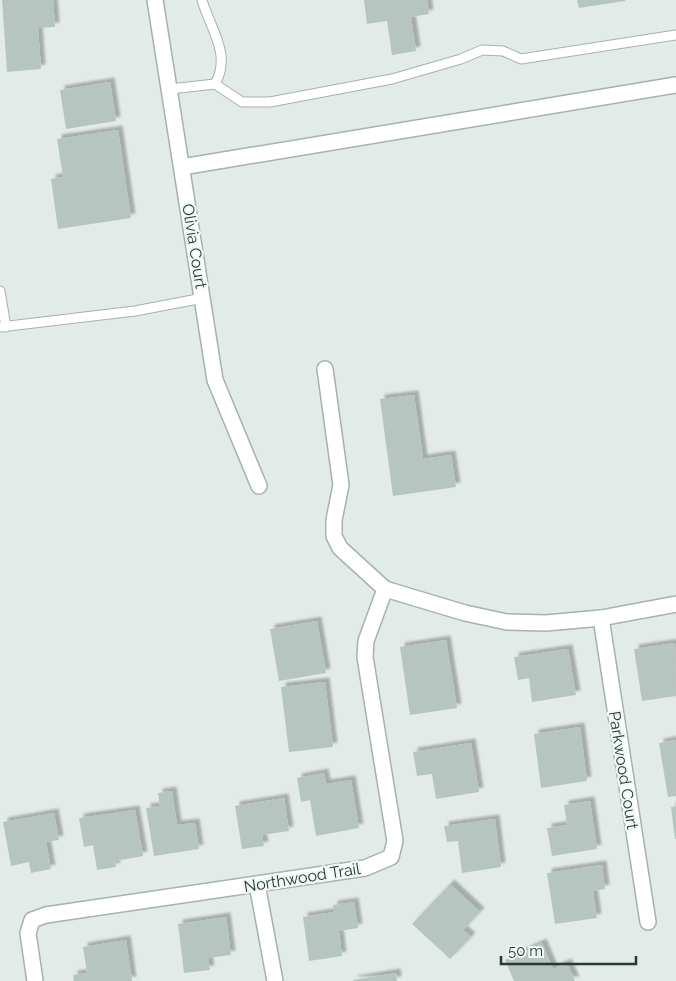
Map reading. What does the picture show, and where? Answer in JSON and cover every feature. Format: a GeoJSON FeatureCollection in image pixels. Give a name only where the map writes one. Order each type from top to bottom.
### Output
{"type":"FeatureCollection","features":[{"type":"Feature","properties":{"kind":"street","name":"Olivia Court"},"geometry":{"type":"LineString","coordinates":[[155,0],[215,380],[259,486]]}},
{"type":"Feature","properties":{"kind":"street"},"geometry":{"type":"LineString","coordinates":[[182,167],[676,84]]}},
{"type":"Feature","properties":{"kind":"street"},"geometry":{"type":"LineString","coordinates":[[325,369],[340,484],[334,520],[334,536],[340,548],[385,588],[465,613],[507,622],[546,623],[601,618],[676,604]]}},
{"type":"Feature","properties":{"kind":"street","name":"Northwood Trail"},"geometry":{"type":"LineString","coordinates":[[35,981],[28,933],[32,920],[46,915],[365,868],[391,857],[396,841],[365,657],[366,642],[385,588]]}},
{"type":"Feature","properties":{"kind":"street","name":"Parkwood Court"},"geometry":{"type":"LineString","coordinates":[[601,618],[648,922]]}},
{"type":"Feature","properties":{"kind":"street"},"geometry":{"type":"LineString","coordinates":[[257,884],[275,981]]}},
{"type":"Feature","properties":{"kind":"lane"},"geometry":{"type":"LineString","coordinates":[[202,0],[218,38],[223,67],[215,84]]}},
{"type":"Feature","properties":{"kind":"lane"},"geometry":{"type":"LineString","coordinates":[[170,88],[215,84],[242,102],[270,102],[392,79],[461,59],[482,50],[503,52],[521,59],[676,35]]}},
{"type":"Feature","properties":{"kind":"lane"},"geometry":{"type":"LineString","coordinates":[[0,290],[3,327],[135,311],[203,298]]}},
{"type":"Feature","properties":{"kind":"building"},"geometry":{"type":"Polygon","coordinates":[[[2,0],[53,0],[55,27],[38,28],[41,69],[7,72],[2,0]]]}},
{"type":"Feature","properties":{"kind":"building"},"geometry":{"type":"Polygon","coordinates":[[[364,0],[427,0],[429,14],[411,17],[416,51],[392,55],[387,21],[367,24],[364,0]]]}},
{"type":"Feature","properties":{"kind":"building"},"geometry":{"type":"Polygon","coordinates":[[[577,0],[625,0],[625,1],[579,8],[577,0]]]}},
{"type":"Feature","properties":{"kind":"building"},"geometry":{"type":"Polygon","coordinates":[[[110,82],[116,121],[66,129],[60,90],[110,82]]]}},
{"type":"Feature","properties":{"kind":"building"},"geometry":{"type":"Polygon","coordinates":[[[118,130],[131,218],[58,229],[51,179],[63,177],[57,139],[118,130]]]}},
{"type":"Feature","properties":{"kind":"building"},"geometry":{"type":"Polygon","coordinates":[[[414,395],[423,459],[451,455],[456,487],[393,496],[380,399],[414,395]]]}},
{"type":"Feature","properties":{"kind":"building"},"geometry":{"type":"Polygon","coordinates":[[[317,621],[326,673],[279,681],[270,629],[317,621]]]}},
{"type":"Feature","properties":{"kind":"building"},"geometry":{"type":"Polygon","coordinates":[[[446,640],[457,708],[410,715],[400,647],[446,640]]]}},
{"type":"Feature","properties":{"kind":"building"},"geometry":{"type":"Polygon","coordinates":[[[675,643],[676,696],[642,701],[634,649],[675,643]]]}},
{"type":"Feature","properties":{"kind":"building"},"geometry":{"type":"Polygon","coordinates":[[[568,649],[576,695],[532,702],[529,678],[518,680],[514,657],[568,649]]]}},
{"type":"Feature","properties":{"kind":"building"},"geometry":{"type":"Polygon","coordinates":[[[325,682],[333,747],[289,752],[281,687],[325,682]]]}},
{"type":"Feature","properties":{"kind":"building"},"geometry":{"type":"Polygon","coordinates":[[[580,727],[587,781],[541,788],[534,734],[580,727]]]}},
{"type":"Feature","properties":{"kind":"building"},"geometry":{"type":"Polygon","coordinates":[[[676,740],[676,796],[668,797],[659,743],[676,740]]]}},
{"type":"Feature","properties":{"kind":"building"},"geometry":{"type":"Polygon","coordinates":[[[471,743],[479,792],[436,799],[432,774],[417,776],[413,752],[471,743]]]}},
{"type":"Feature","properties":{"kind":"building"},"geometry":{"type":"Polygon","coordinates":[[[324,773],[326,784],[351,780],[359,828],[316,836],[310,800],[301,802],[297,778],[324,773]]]}},
{"type":"Feature","properties":{"kind":"building"},"geometry":{"type":"Polygon","coordinates":[[[172,791],[177,825],[195,823],[199,849],[154,856],[146,808],[160,806],[158,793],[172,791]]]}},
{"type":"Feature","properties":{"kind":"building"},"geometry":{"type":"Polygon","coordinates":[[[284,798],[289,831],[262,835],[264,846],[242,849],[235,806],[284,798]]]}},
{"type":"Feature","properties":{"kind":"building"},"geometry":{"type":"Polygon","coordinates":[[[590,801],[597,849],[552,856],[547,828],[567,825],[564,805],[590,801]]]}},
{"type":"Feature","properties":{"kind":"building"},"geometry":{"type":"Polygon","coordinates":[[[676,806],[676,839],[675,839],[671,807],[676,806]]]}},
{"type":"Feature","properties":{"kind":"building"},"geometry":{"type":"Polygon","coordinates":[[[135,810],[143,856],[115,861],[116,867],[97,870],[93,845],[84,847],[79,818],[135,810]]]}},
{"type":"Feature","properties":{"kind":"building"},"geometry":{"type":"Polygon","coordinates":[[[54,813],[59,840],[46,842],[51,869],[31,873],[29,862],[11,866],[3,822],[54,813]]]}},
{"type":"Feature","properties":{"kind":"building"},"geometry":{"type":"Polygon","coordinates":[[[495,819],[501,867],[462,873],[458,841],[447,842],[444,826],[495,819]]]}},
{"type":"Feature","properties":{"kind":"building"},"geometry":{"type":"Polygon","coordinates":[[[602,865],[605,889],[593,891],[597,918],[555,924],[547,873],[602,865]]]}},
{"type":"Feature","properties":{"kind":"building"},"geometry":{"type":"Polygon","coordinates":[[[450,884],[480,912],[463,930],[471,937],[450,959],[412,924],[450,884]]]}},
{"type":"Feature","properties":{"kind":"building"},"geometry":{"type":"Polygon","coordinates":[[[354,902],[358,928],[339,931],[342,956],[309,961],[303,917],[334,912],[333,905],[354,902]]]}},
{"type":"Feature","properties":{"kind":"building"},"geometry":{"type":"Polygon","coordinates":[[[226,917],[231,955],[208,958],[210,970],[184,973],[178,924],[226,917]]]}},
{"type":"Feature","properties":{"kind":"building"},"geometry":{"type":"Polygon","coordinates":[[[126,940],[132,981],[74,981],[73,975],[87,973],[83,947],[126,940]]]}},
{"type":"Feature","properties":{"kind":"building"},"geometry":{"type":"Polygon","coordinates":[[[542,943],[553,969],[567,963],[575,981],[514,981],[505,960],[542,943]]]}},
{"type":"Feature","properties":{"kind":"building"},"geometry":{"type":"Polygon","coordinates":[[[396,973],[397,981],[353,981],[353,980],[396,973]]]}}]}
